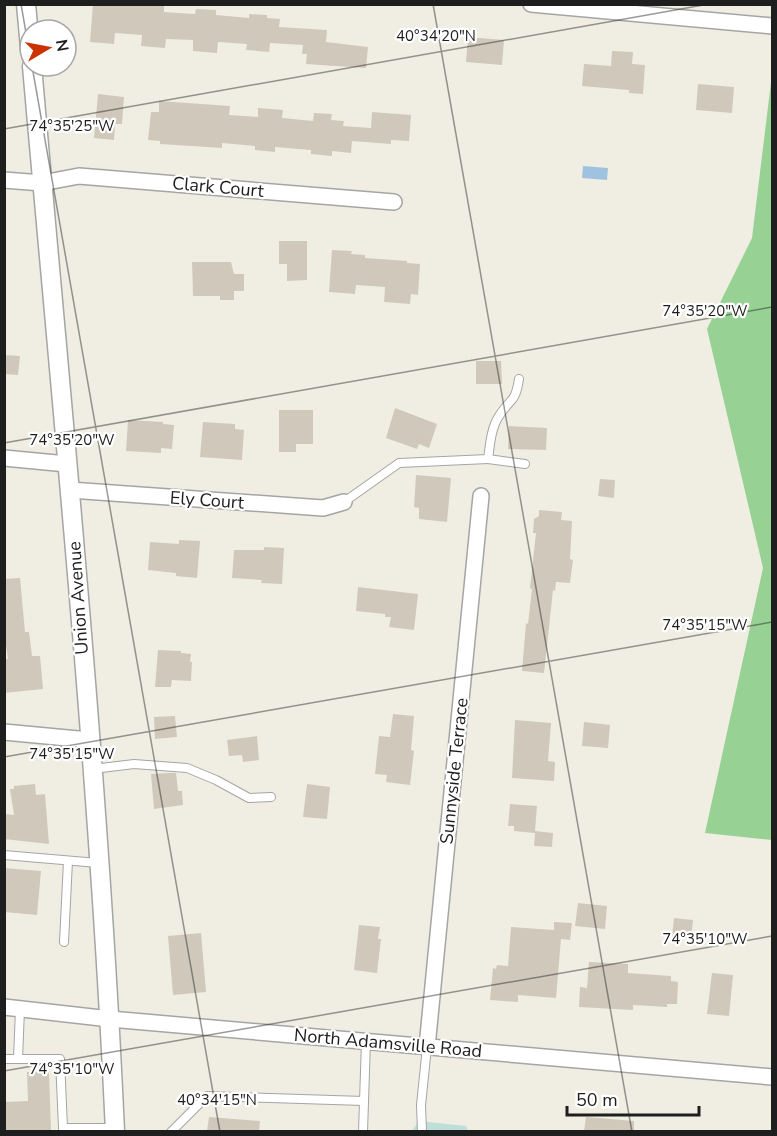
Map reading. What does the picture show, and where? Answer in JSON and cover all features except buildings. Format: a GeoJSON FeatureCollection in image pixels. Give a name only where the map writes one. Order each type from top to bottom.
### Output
{"type":"FeatureCollection","features":[{"type":"Feature","properties":{"kind":"street"},"geometry":{"type":"LineString","coordinates":[[531,4],[772,26]]}},
{"type":"Feature","properties":{"kind":"street","name":"Union Avenue"},"geometry":{"type":"LineString","coordinates":[[33,78],[70,490],[110,1019],[115,1130]]}},
{"type":"Feature","properties":{"kind":"street","name":"Clark Court"},"geometry":{"type":"LineString","coordinates":[[4,180],[42,183],[78,176],[394,202]]}},
{"type":"Feature","properties":{"kind":"street"},"geometry":{"type":"LineString","coordinates":[[4,458],[67,464]]}},
{"type":"Feature","properties":{"kind":"street","name":"Ely Court"},"geometry":{"type":"LineString","coordinates":[[70,490],[323,508],[344,502]]}},
{"type":"Feature","properties":{"kind":"street","name":"Sunnyside Terrace"},"geometry":{"type":"LineString","coordinates":[[427,1047],[481,496]]}},
{"type":"Feature","properties":{"kind":"street"},"geometry":{"type":"LineString","coordinates":[[4,732],[89,740]]}},
{"type":"Feature","properties":{"kind":"street","name":"North Adamsville Road"},"geometry":{"type":"LineString","coordinates":[[12,1008],[110,1019],[772,1077]]}},
{"type":"Feature","properties":{"kind":"lane"},"geometry":{"type":"LineString","coordinates":[[488,459],[492,435],[499,416],[517,396],[519,378]]}},
{"type":"Feature","properties":{"kind":"lane"},"geometry":{"type":"LineString","coordinates":[[344,502],[399,463],[488,459],[525,464]]}},
{"type":"Feature","properties":{"kind":"lane"},"geometry":{"type":"LineString","coordinates":[[91,770],[134,764],[187,768],[216,780],[249,798],[271,797]]}},
{"type":"Feature","properties":{"kind":"lane"},"geometry":{"type":"LineString","coordinates":[[4,855],[98,863]]}},
{"type":"Feature","properties":{"kind":"lane"},"geometry":{"type":"LineString","coordinates":[[64,942],[68,861]]}},
{"type":"Feature","properties":{"kind":"lane"},"geometry":{"type":"LineString","coordinates":[[12,1008],[18,1059]]}},
{"type":"Feature","properties":{"kind":"lane"},"geometry":{"type":"LineString","coordinates":[[363,1131],[366,1041]]}},
{"type":"Feature","properties":{"kind":"lane"},"geometry":{"type":"LineString","coordinates":[[422,1131],[421,1105],[427,1047]]}},
{"type":"Feature","properties":{"kind":"lane"},"geometry":{"type":"LineString","coordinates":[[4,1059],[60,1059],[63,1128],[115,1130]]}},
{"type":"Feature","properties":{"kind":"lane"},"geometry":{"type":"LineString","coordinates":[[171,1131],[207,1096],[364,1101]]}},
{"type":"Feature","properties":{"kind":"green space"},"geometry":{"type":"Polygon","coordinates":[[[772,74],[772,840],[705,833],[763,568],[707,329],[752,238],[772,74]]]}},
{"type":"Feature","properties":{"kind":"shaded area"},"geometry":{"type":"Polygon","coordinates":[[[583,166],[608,168],[607,180],[582,178],[583,166]]]}},
{"type":"Feature","properties":{"kind":"shaded area"},"geometry":{"type":"Polygon","coordinates":[[[419,1121],[466,1126],[468,1131],[411,1132],[419,1121]]]}}]}
